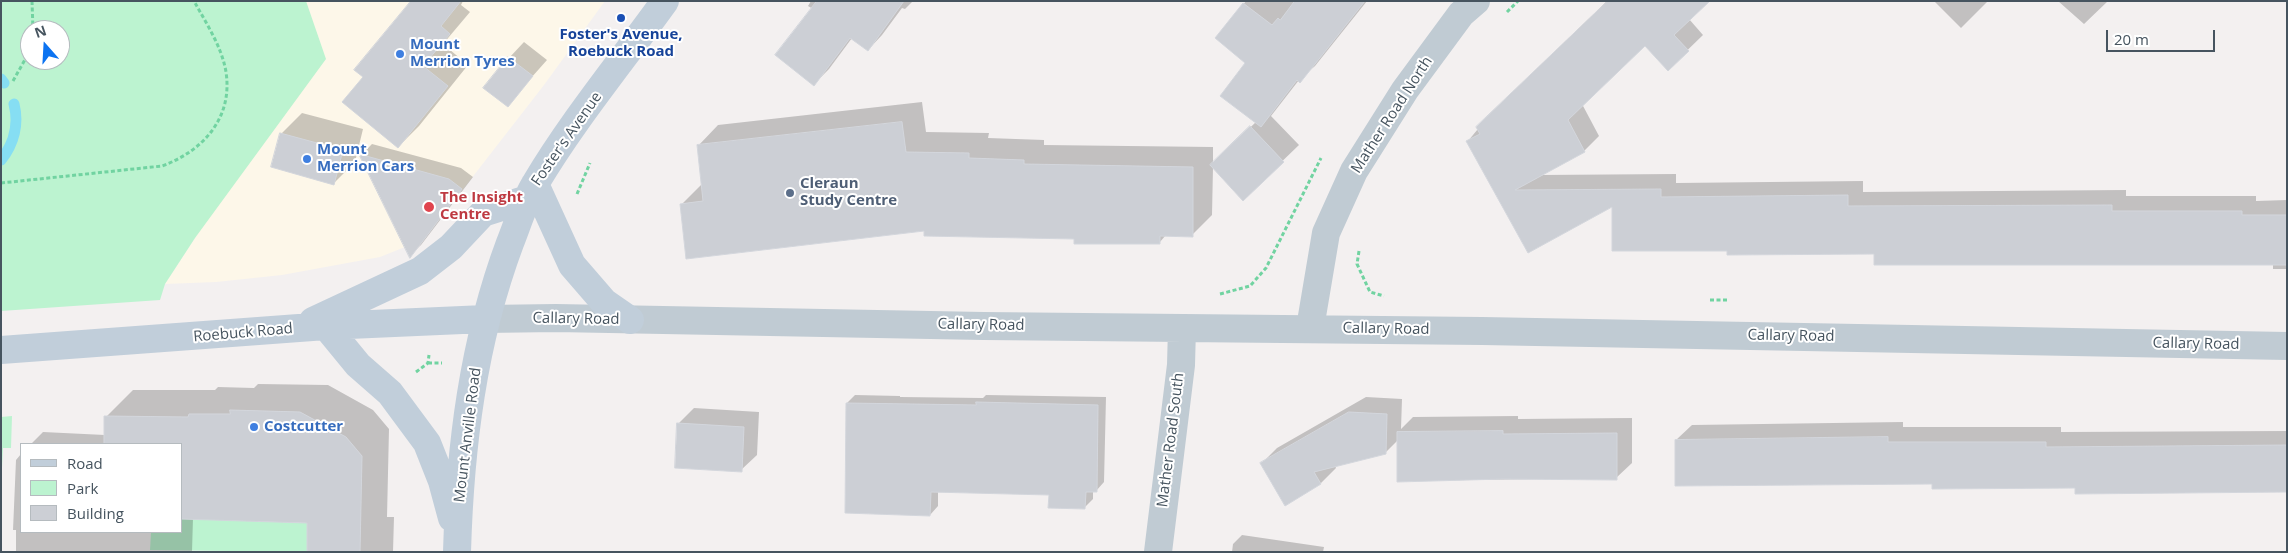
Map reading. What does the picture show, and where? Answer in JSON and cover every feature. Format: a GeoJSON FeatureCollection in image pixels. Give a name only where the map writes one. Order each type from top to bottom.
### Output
{"type":"FeatureCollection","features":[{"type":"Feature","properties":{"kind":"main road","name":"Foster's Avenue"},"geometry":{"type":"LineString","coordinates":[[485,319],[500,269],[531,191],[559,147],[665,1]]}},
{"type":"Feature","properties":{"kind":"main road"},"geometry":{"type":"LineString","coordinates":[[297,328],[420,271],[451,247],[483,213],[531,191],[572,266],[604,302],[630,320]]}},
{"type":"Feature","properties":{"kind":"main road","name":"Roebuck Road"},"geometry":{"type":"LineString","coordinates":[[1,350],[326,326],[485,319]]}},
{"type":"Feature","properties":{"kind":"main road","name":"Mount Anville Road"},"geometry":{"type":"LineString","coordinates":[[457,545],[469,400],[485,319]]}},
{"type":"Feature","properties":{"kind":"main road"},"geometry":{"type":"LineString","coordinates":[[326,326],[358,365],[390,394],[427,443],[442,481],[457,545]]}},
{"type":"Feature","properties":{"kind":"street","name":"Mather Road North"},"geometry":{"type":"LineString","coordinates":[[1310,328],[1326,233],[1354,171],[1405,90],[1461,14],[1476,1]]}},
{"type":"Feature","properties":{"kind":"street","name":"Callary Road"},"geometry":{"type":"LineString","coordinates":[[485,319],[556,318],[1182,328],[1310,328],[2287,346]]}},
{"type":"Feature","properties":{"kind":"street","name":"Mather Road South"},"geometry":{"type":"LineString","coordinates":[[1158,552],[1181,365],[1182,328]]}},
{"type":"Feature","properties":{"kind":"path"},"geometry":{"type":"LineString","coordinates":[[32,1],[33,20]]}},
{"type":"Feature","properties":{"kind":"path"},"geometry":{"type":"LineString","coordinates":[[1,183],[162,166],[179,160],[203,143],[218,124],[226,98],[226,72],[217,43],[194,1]]}},
{"type":"Feature","properties":{"kind":"path"},"geometry":{"type":"LineString","coordinates":[[1506,14],[1518,1]]}},
{"type":"Feature","properties":{"kind":"path"},"geometry":{"type":"LineString","coordinates":[[13,81],[20,68]]}},
{"type":"Feature","properties":{"kind":"path"},"geometry":{"type":"LineString","coordinates":[[1214,296],[1250,286],[1266,268],[1324,152]]}},
{"type":"Feature","properties":{"kind":"path"},"geometry":{"type":"LineString","coordinates":[[576,198],[585,172],[595,155]]}},
{"type":"Feature","properties":{"kind":"path"},"geometry":{"type":"LineString","coordinates":[[1359,246],[1358,264],[1370,292],[1389,297]]}},
{"type":"Feature","properties":{"kind":"path"},"geometry":{"type":"LineString","coordinates":[[1705,300],[1730,300]]}},
{"type":"Feature","properties":{"kind":"path"},"geometry":{"type":"LineString","coordinates":[[428,363],[429,351]]}},
{"type":"Feature","properties":{"kind":"path"},"geometry":{"type":"LineString","coordinates":[[414,374],[428,363],[442,363]]}},
{"type":"Feature","properties":{"kind":"shaded area"},"geometry":{"type":"Polygon","coordinates":[[[306,1],[605,1],[544,85],[415,251],[405,247],[380,257],[282,275],[216,282],[165,284],[195,238],[306,1]]]}},
{"type":"Feature","properties":{"kind":"green space"},"geometry":{"type":"Polygon","coordinates":[[[1,1],[306,1],[326,59],[195,238],[165,284],[160,300],[1,311],[1,1]]]}},
{"type":"Feature","properties":{"kind":"green space"},"geometry":{"type":"Polygon","coordinates":[[[12,416],[11,448],[3,448],[1,487],[1,417],[12,416]]]}},
{"type":"Feature","properties":{"kind":"green space"},"geometry":{"type":"Polygon","coordinates":[[[182,518],[309,523],[307,552],[150,550],[151,533],[182,533],[182,518]]]}},
{"type":"Feature","properties":{"kind":"building","name":"Mount Merrion Tyres"},"geometry":{"type":"Polygon","coordinates":[[[411,1],[461,1],[441,26],[450,34],[423,66],[448,86],[398,148],[342,102],[363,77],[354,70],[411,1]]]}},
{"type":"Feature","properties":{"kind":"building"},"geometry":{"type":"Polygon","coordinates":[[[817,1],[904,1],[868,51],[850,38],[814,86],[775,55],[817,1]]]}},
{"type":"Feature","properties":{"kind":"building"},"geometry":{"type":"Polygon","coordinates":[[[1295,1],[1365,1],[1300,83],[1297,80],[1261,127],[1220,96],[1245,63],[1215,38],[1243,3],[1272,25],[1278,18],[1280,20],[1295,1]]]}},
{"type":"Feature","properties":{"kind":"building"},"geometry":{"type":"Polygon","coordinates":[[[1608,1],[1710,1],[1674,35],[1689,51],[1668,71],[1645,46],[1568,120],[1585,152],[1515,190],[1661,189],[1661,197],[1848,195],[1848,206],[2112,205],[2112,211],[2242,211],[2242,215],[2287,215],[2287,265],[1874,265],[1874,254],[1727,255],[1727,251],[1612,251],[1612,207],[1528,253],[1466,141],[1480,134],[1476,127],[1608,1]]]}},
{"type":"Feature","properties":{"kind":"building"},"geometry":{"type":"Polygon","coordinates":[[[508,57],[533,76],[508,107],[483,88],[508,57]]]}},
{"type":"Feature","properties":{"kind":"building"},"geometry":{"type":"Polygon","coordinates":[[[902,122],[906,152],[969,153],[969,158],[1024,160],[1024,164],[1193,167],[1193,237],[1160,236],[1160,244],[1074,244],[1074,239],[924,236],[924,231],[686,259],[680,204],[703,201],[697,145],[902,122]]]}},
{"type":"Feature","properties":{"kind":"building"},"geometry":{"type":"Polygon","coordinates":[[[1250,126],[1284,162],[1243,201],[1210,165],[1250,126]]]}},
{"type":"Feature","properties":{"kind":"building","name":"Mount Merrion Cars"},"geometry":{"type":"Polygon","coordinates":[[[280,133],[343,150],[334,185],[271,167],[280,133]]]}},
{"type":"Feature","properties":{"kind":"building"},"geometry":{"type":"Polygon","coordinates":[[[359,154],[449,179],[462,189],[410,258],[359,154]]]}},
{"type":"Feature","properties":{"kind":"building"},"geometry":{"type":"Polygon","coordinates":[[[976,402],[1098,405],[1097,492],[1086,492],[1085,509],[1048,508],[1049,495],[931,492],[930,516],[845,513],[846,403],[976,405],[976,402]]]}},
{"type":"Feature","properties":{"kind":"building"},"geometry":{"type":"Polygon","coordinates":[[[230,410],[300,412],[346,437],[362,456],[360,552],[307,552],[307,523],[182,519],[182,443],[104,443],[104,416],[188,417],[189,414],[230,414],[230,410]]]}},
{"type":"Feature","properties":{"kind":"building"},"geometry":{"type":"Polygon","coordinates":[[[1349,412],[1387,414],[1386,454],[1314,472],[1321,484],[1285,506],[1260,463],[1349,412]]]}},
{"type":"Feature","properties":{"kind":"building"},"geometry":{"type":"Polygon","coordinates":[[[677,423],[744,427],[742,472],[675,468],[677,423]]]}},
{"type":"Feature","properties":{"kind":"building"},"geometry":{"type":"Polygon","coordinates":[[[1503,431],[1503,434],[1617,433],[1617,480],[1503,479],[1397,482],[1397,432],[1503,431]]]}},
{"type":"Feature","properties":{"kind":"building"},"geometry":{"type":"Polygon","coordinates":[[[1888,437],[1888,442],[2046,442],[2046,447],[2287,445],[2287,492],[2075,494],[2075,488],[1932,489],[1932,484],[1675,486],[1675,440],[1888,437]]]}},
{"type":"Feature","properties":{"kind":"waterway"},"geometry":{"type":"LineString","coordinates":[[1,79],[4,83]]}},
{"type":"Feature","properties":{"kind":"waterway"},"geometry":{"type":"LineString","coordinates":[[1,160],[12,141],[16,126],[14,104]]}},
{"type":"Feature","properties":{"kind":"place","name":"Foster's Avenue, Roebuck Road"},"geometry":{"type":"Point","coordinates":[621,18]}},
{"type":"Feature","properties":{"kind":"place","name":"Mount Merrion Tyres"},"geometry":{"type":"Point","coordinates":[400,54]}},
{"type":"Feature","properties":{"kind":"place","name":"Mount Merrion Cars"},"geometry":{"type":"Point","coordinates":[307,159]}},
{"type":"Feature","properties":{"kind":"place","name":"Cleraun Study Centre"},"geometry":{"type":"Point","coordinates":[790,193]}},
{"type":"Feature","properties":{"kind":"place","name":"The Insight Centre"},"geometry":{"type":"Point","coordinates":[429,207]}},
{"type":"Feature","properties":{"kind":"place","name":"Costcutter"},"geometry":{"type":"Point","coordinates":[254,427]}}]}
